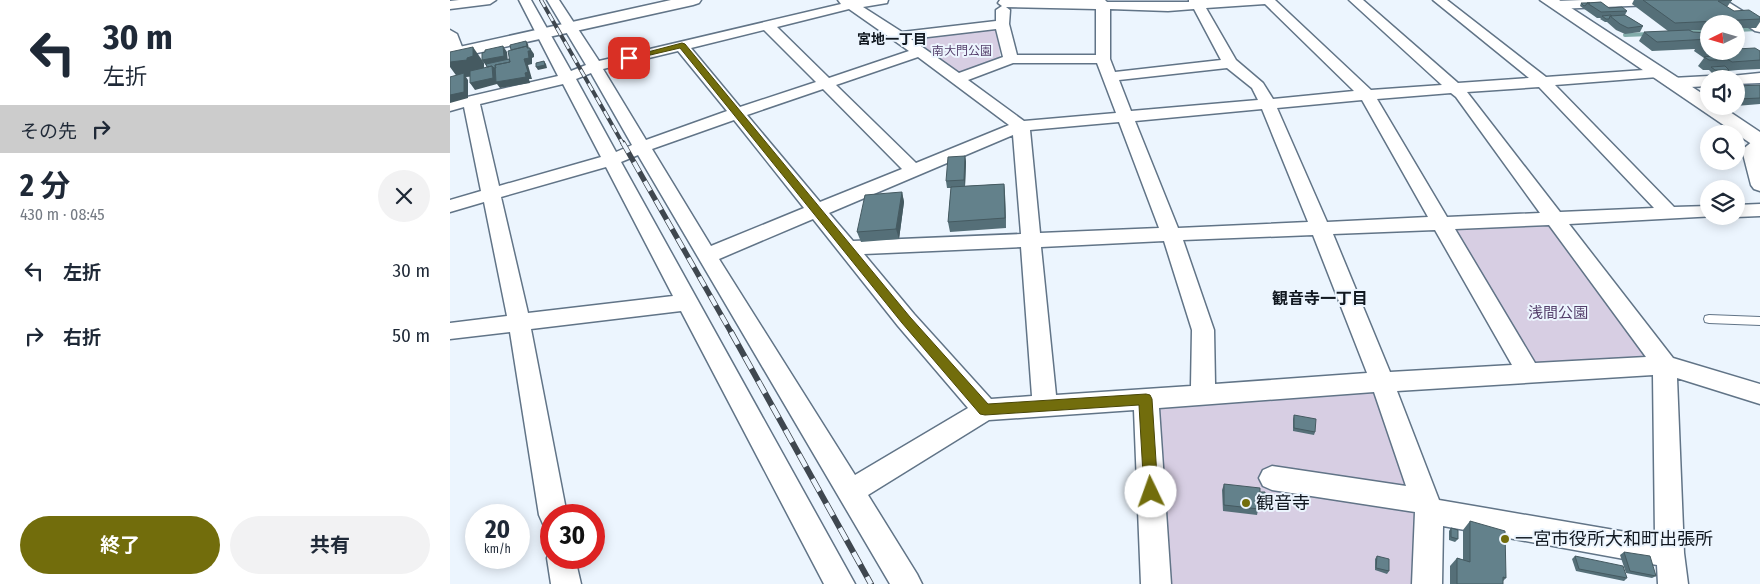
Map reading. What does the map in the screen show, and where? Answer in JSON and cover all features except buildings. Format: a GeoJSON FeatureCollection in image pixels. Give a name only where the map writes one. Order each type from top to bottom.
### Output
{"type":"FeatureCollection","features":[{"type":"Feature","properties":{"kind":"street"},"geometry":{"type":"LineString","coordinates":[[450,5],[490,0]]}},
{"type":"Feature","properties":{"kind":"street"},"geometry":{"type":"LineString","coordinates":[[525,0],[840,584]]}},
{"type":"Feature","properties":{"kind":"street"},"geometry":{"type":"LineString","coordinates":[[553,0],[907,584]]}},
{"type":"Feature","properties":{"kind":"street"},"geometry":{"type":"LineString","coordinates":[[450,34],[454,53],[693,0]]}},
{"type":"Feature","properties":{"kind":"street"},"geometry":{"type":"LineString","coordinates":[[450,106],[566,77],[594,66],[767,25],[848,3],[882,0]]}},
{"type":"Feature","properties":{"kind":"street"},"geometry":{"type":"LineString","coordinates":[[1011,59],[1002,24],[1004,1],[1101,3],[1168,7],[1197,3],[1268,0],[1367,95],[1529,374]]}},
{"type":"Feature","properties":{"kind":"street"},"geometry":{"type":"LineString","coordinates":[[1355,0],[1455,89],[1556,218],[1665,365],[1670,553],[1673,584]]}},
{"type":"Feature","properties":{"kind":"street"},"geometry":{"type":"LineString","coordinates":[[1439,0],[1543,82],[1669,213]]}},
{"type":"Feature","properties":{"kind":"street"},"geometry":{"type":"LineString","coordinates":[[1552,3],[1677,0]]}},
{"type":"Feature","properties":{"kind":"street"},"geometry":{"type":"LineString","coordinates":[[1716,0],[1760,28]]}},
{"type":"Feature","properties":{"kind":"street"},"geometry":{"type":"LineString","coordinates":[[848,3],[901,38],[1021,126],[1045,405]]}},
{"type":"Feature","properties":{"kind":"street"},"geometry":{"type":"LineString","coordinates":[[1101,3],[1103,59],[1171,234],[1203,330],[1203,395]]}},
{"type":"Feature","properties":{"kind":"street"},"geometry":{"type":"LineString","coordinates":[[1197,3],[1230,63],[1258,86],[1268,105],[1320,226],[1382,382],[1427,506],[1427,584]]}},
{"type":"Feature","properties":{"kind":"street"},"geometry":{"type":"LineString","coordinates":[[1552,3],[1760,143],[1752,150],[1760,184]]}},
{"type":"Feature","properties":{"kind":"street"},"geometry":{"type":"LineString","coordinates":[[901,38],[907,35],[1002,24]]}},
{"type":"Feature","properties":{"kind":"street"},"geometry":{"type":"LineString","coordinates":[[767,25],[913,170]]}},
{"type":"Feature","properties":{"kind":"street"},"geometry":{"type":"LineString","coordinates":[[682,46],[906,320],[985,410]]}},
{"type":"Feature","properties":{"kind":"street"},"geometry":{"type":"LineString","coordinates":[[450,206],[611,160],[738,113],[920,52]]}},
{"type":"Feature","properties":{"kind":"street"},"geometry":{"type":"LineString","coordinates":[[958,79],[1011,59],[1103,59]]}},
{"type":"Feature","properties":{"kind":"street"},"geometry":{"type":"LineString","coordinates":[[1110,77],[1230,63]]}},
{"type":"Feature","properties":{"kind":"street"},"geometry":{"type":"LineString","coordinates":[[707,256],[1021,126],[1367,95],[1543,82],[1665,78],[1700,80]]}},
{"type":"Feature","properties":{"kind":"street"},"geometry":{"type":"LineString","coordinates":[[1745,79],[1760,78]]}},
{"type":"Feature","properties":{"kind":"street"},"geometry":{"type":"LineString","coordinates":[[471,101],[519,322],[551,504]]}},
{"type":"Feature","properties":{"kind":"street"},"geometry":{"type":"LineString","coordinates":[[1745,211],[1760,210]]}},
{"type":"Feature","properties":{"kind":"street"},"geometry":{"type":"LineString","coordinates":[[848,248],[1031,241],[1320,226],[1700,212]]}},
{"type":"Feature","properties":{"kind":"street"},"geometry":{"type":"LineString","coordinates":[[450,331],[688,302]]}},
{"type":"Feature","properties":{"kind":"street"},"geometry":{"type":"LineString","coordinates":[[850,492],[985,410],[1382,382],[1665,365],[1760,394]]}},
{"type":"Feature","properties":{"kind":"street"},"geometry":{"type":"LineString","coordinates":[[1146,399],[1156,584]]}},
{"type":"Feature","properties":{"kind":"street"},"geometry":{"type":"LineString","coordinates":[[1272,478],[1670,553]]}},
{"type":"Feature","properties":{"kind":"street"},"geometry":{"type":"LineString","coordinates":[[563,569],[566,584]]}},
{"type":"Feature","properties":{"kind":"lane"},"geometry":{"type":"LineString","coordinates":[[1709,319],[1760,321]]}},
{"type":"Feature","properties":{"kind":"green space","name":"南大門公園"},"geometry":{"type":"Polygon","coordinates":[[[999,30],[1000,57],[961,73],[911,39],[914,37],[999,30]]]}},
{"type":"Feature","properties":{"kind":"green space","name":"浅間公園"},"geometry":{"type":"Polygon","coordinates":[[[1553,221],[1658,362],[1531,370],[1448,225],[1553,221]]]}},
{"type":"Feature","properties":{"kind":"green space"},"geometry":{"type":"Polygon","coordinates":[[[1374,390],[1416,494],[1416,584],[1163,584],[1157,404],[1374,390]]]}},
{"type":"Feature","properties":{"kind":"waterway"},"geometry":{"type":"LineString","coordinates":[[1745,30],[1758,29]]}},
{"type":"Feature","properties":{"kind":"waterway"},"geometry":{"type":"LineString","coordinates":[[1685,32],[1700,31]]}},
{"type":"Feature","properties":{"kind":"waterway"},"geometry":{"type":"LineString","coordinates":[[1625,35],[1650,34]]}},
{"type":"Feature","properties":{"kind":"railway"},"geometry":{"type":"LineString","coordinates":[[541,0],[623,144]]}},
{"type":"Feature","properties":{"kind":"railway"},"geometry":{"type":"LineString","coordinates":[[623,143],[732,334]]}},
{"type":"Feature","properties":{"kind":"railway"},"geometry":{"type":"LineString","coordinates":[[731,332],[871,584]]}},
{"type":"Feature","properties":{"kind":"place","name":"観音寺"},"geometry":{"type":"Point","coordinates":[1246,503]}},
{"type":"Feature","properties":{"kind":"place","name":"一宮市役所大和町出張所"},"geometry":{"type":"Point","coordinates":[1505,539]}},
{"type":"Feature","properties":{"kind":"district","name":"宮地一丁目"},"geometry":{"type":"Point","coordinates":[892,39]}},
{"type":"Feature","properties":{"kind":"district","name":"観音寺一丁目"},"geometry":{"type":"Point","coordinates":[1320,298]}},
{"type":"Feature","properties":{"kind":"route"},"geometry":{"type":"LineString","coordinates":[[629,58],[682,46],[906,320],[985,410],[1146,399],[1151,492]]}}]}
